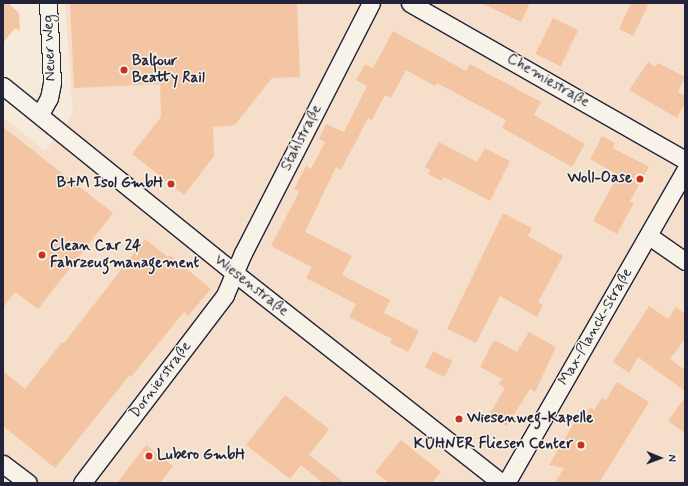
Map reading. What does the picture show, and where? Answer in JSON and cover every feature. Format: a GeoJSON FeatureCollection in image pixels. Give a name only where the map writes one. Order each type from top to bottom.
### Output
{"type":"FeatureCollection","features":[{"type":"Feature","properties":{"kind":"street","name":"Neuer Weg"},"geometry":{"type":"LineString","coordinates":[[40,114],[49,98],[52,82],[48,3]]}},
{"type":"Feature","properties":{"kind":"street","name":"Stahlstraße"},"geometry":{"type":"LineString","coordinates":[[236,274],[243,252],[371,3]]}},
{"type":"Feature","properties":{"kind":"street","name":"Chemiestraße"},"geometry":{"type":"LineString","coordinates":[[410,3],[685,160]]}},
{"type":"Feature","properties":{"kind":"street","name":"Wiesenstraße"},"geometry":{"type":"LineString","coordinates":[[3,86],[40,114],[236,274],[502,483]]}},
{"type":"Feature","properties":{"kind":"street","name":"Max-Planck-Straße"},"geometry":{"type":"LineString","coordinates":[[506,483],[685,170]]}},
{"type":"Feature","properties":{"kind":"street"},"geometry":{"type":"LineString","coordinates":[[648,236],[685,261]]}},
{"type":"Feature","properties":{"kind":"street","name":"Dornierstraße"},"geometry":{"type":"LineString","coordinates":[[82,483],[225,295],[236,274]]}},
{"type":"Feature","properties":{"kind":"street"},"geometry":{"type":"LineString","coordinates":[[3,464],[28,483]]}},
{"type":"Feature","properties":{"kind":"shaded area"},"geometry":{"type":"Polygon","coordinates":[[[65,3],[685,3],[685,483],[3,483],[3,117],[45,151],[73,115],[65,3]]]}},
{"type":"Feature","properties":{"kind":"building"},"geometry":{"type":"Polygon","coordinates":[[[3,3],[8,3],[19,13],[20,31],[15,28],[3,43],[3,3]]]}},
{"type":"Feature","properties":{"kind":"building"},"geometry":{"type":"Polygon","coordinates":[[[70,3],[297,3],[300,77],[272,78],[235,125],[213,127],[214,156],[184,195],[132,154],[161,117],[160,84],[74,88],[70,3]]]}},
{"type":"Feature","properties":{"kind":"building"},"geometry":{"type":"Polygon","coordinates":[[[481,3],[530,3],[521,22],[481,3]]]}},
{"type":"Feature","properties":{"kind":"building"},"geometry":{"type":"Polygon","coordinates":[[[631,3],[649,3],[633,36],[619,29],[631,3]]]}},
{"type":"Feature","properties":{"kind":"building"},"geometry":{"type":"Polygon","coordinates":[[[553,18],[578,30],[561,66],[535,54],[553,18]]]}},
{"type":"Feature","properties":{"kind":"building"},"geometry":{"type":"Polygon","coordinates":[[[393,31],[466,71],[470,64],[541,102],[534,115],[585,144],[572,167],[502,128],[506,120],[437,83],[435,86],[406,70],[391,98],[385,95],[372,120],[368,118],[341,170],[336,167],[305,232],[352,256],[342,275],[390,300],[384,313],[419,331],[408,352],[390,343],[392,339],[349,317],[356,304],[306,278],[312,267],[271,246],[299,192],[294,189],[306,166],[311,169],[325,142],[319,139],[326,124],[344,132],[367,86],[356,80],[365,64],[373,68],[393,31]]]}},
{"type":"Feature","properties":{"kind":"building"},"geometry":{"type":"Polygon","coordinates":[[[648,62],[655,67],[658,63],[685,77],[678,92],[685,96],[685,103],[677,118],[629,90],[648,62]]]}},
{"type":"Feature","properties":{"kind":"building","name":"Clean Car 24 Fahrzeugmanagement"},"geometry":{"type":"Polygon","coordinates":[[[3,127],[113,213],[38,309],[15,292],[3,308],[3,127]]]}},
{"type":"Feature","properties":{"kind":"building"},"geometry":{"type":"Polygon","coordinates":[[[602,136],[615,143],[613,148],[649,167],[630,201],[634,203],[617,234],[593,221],[618,175],[590,159],[602,136]]]}},
{"type":"Feature","properties":{"kind":"building"},"geometry":{"type":"Polygon","coordinates":[[[439,142],[477,162],[485,148],[510,161],[490,201],[444,177],[442,181],[428,174],[430,170],[425,167],[439,142]]]}},
{"type":"Feature","properties":{"kind":"building"},"geometry":{"type":"Polygon","coordinates":[[[503,213],[532,228],[528,236],[563,256],[538,302],[543,305],[537,317],[500,296],[476,343],[447,329],[503,213]]]}},
{"type":"Feature","properties":{"kind":"building"},"geometry":{"type":"Polygon","coordinates":[[[145,239],[168,257],[170,255],[211,289],[188,316],[184,312],[131,377],[129,376],[55,468],[3,426],[3,371],[25,389],[62,342],[64,343],[145,239]]]}},
{"type":"Feature","properties":{"kind":"building"},"geometry":{"type":"Polygon","coordinates":[[[649,306],[668,319],[676,307],[685,314],[685,339],[670,359],[685,370],[685,391],[638,357],[629,373],[613,362],[649,306]]]}},
{"type":"Feature","properties":{"kind":"building"},"geometry":{"type":"Polygon","coordinates":[[[529,332],[556,347],[535,392],[530,389],[507,426],[489,415],[505,388],[499,384],[502,379],[480,367],[494,340],[517,352],[529,332]]]}},
{"type":"Feature","properties":{"kind":"building"},"geometry":{"type":"Polygon","coordinates":[[[433,351],[453,361],[444,377],[425,367],[433,351]]]}},
{"type":"Feature","properties":{"kind":"building"},"geometry":{"type":"Polygon","coordinates":[[[617,382],[649,402],[599,483],[555,483],[564,468],[549,465],[579,415],[584,418],[590,407],[594,410],[602,398],[606,400],[617,382]]]}},
{"type":"Feature","properties":{"kind":"building"},"geometry":{"type":"Polygon","coordinates":[[[285,395],[329,429],[309,455],[345,483],[323,483],[301,465],[290,479],[246,445],[285,395]]]}},
{"type":"Feature","properties":{"kind":"building"},"geometry":{"type":"Polygon","coordinates":[[[685,397],[685,433],[668,421],[685,397]]]}},
{"type":"Feature","properties":{"kind":"building"},"geometry":{"type":"Polygon","coordinates":[[[401,440],[441,472],[432,483],[389,483],[375,472],[401,440]]]}},
{"type":"Feature","properties":{"kind":"building","name":"Lubero GmbH"},"geometry":{"type":"Polygon","coordinates":[[[146,445],[173,466],[160,483],[117,483],[146,445]]]}},
{"type":"Feature","properties":{"kind":"place","name":"Balfour Beatty Rail"},"geometry":{"type":"Point","coordinates":[124,70]}},
{"type":"Feature","properties":{"kind":"place","name":"Woll-Oase"},"geometry":{"type":"Point","coordinates":[640,179]}},
{"type":"Feature","properties":{"kind":"place","name":"B+M Isol GmbH"},"geometry":{"type":"Point","coordinates":[171,184]}},
{"type":"Feature","properties":{"kind":"place","name":"Clean Car 24 Fahrzeugmanagement"},"geometry":{"type":"Point","coordinates":[42,255]}},
{"type":"Feature","properties":{"kind":"place","name":"Wiesenweg-Kapelle"},"geometry":{"type":"Point","coordinates":[459,419]}},
{"type":"Feature","properties":{"kind":"place","name":"KÜHNER Fliesen Center"},"geometry":{"type":"Point","coordinates":[581,445]}},
{"type":"Feature","properties":{"kind":"place","name":"Lubero GmbH"},"geometry":{"type":"Point","coordinates":[149,456]}}]}
